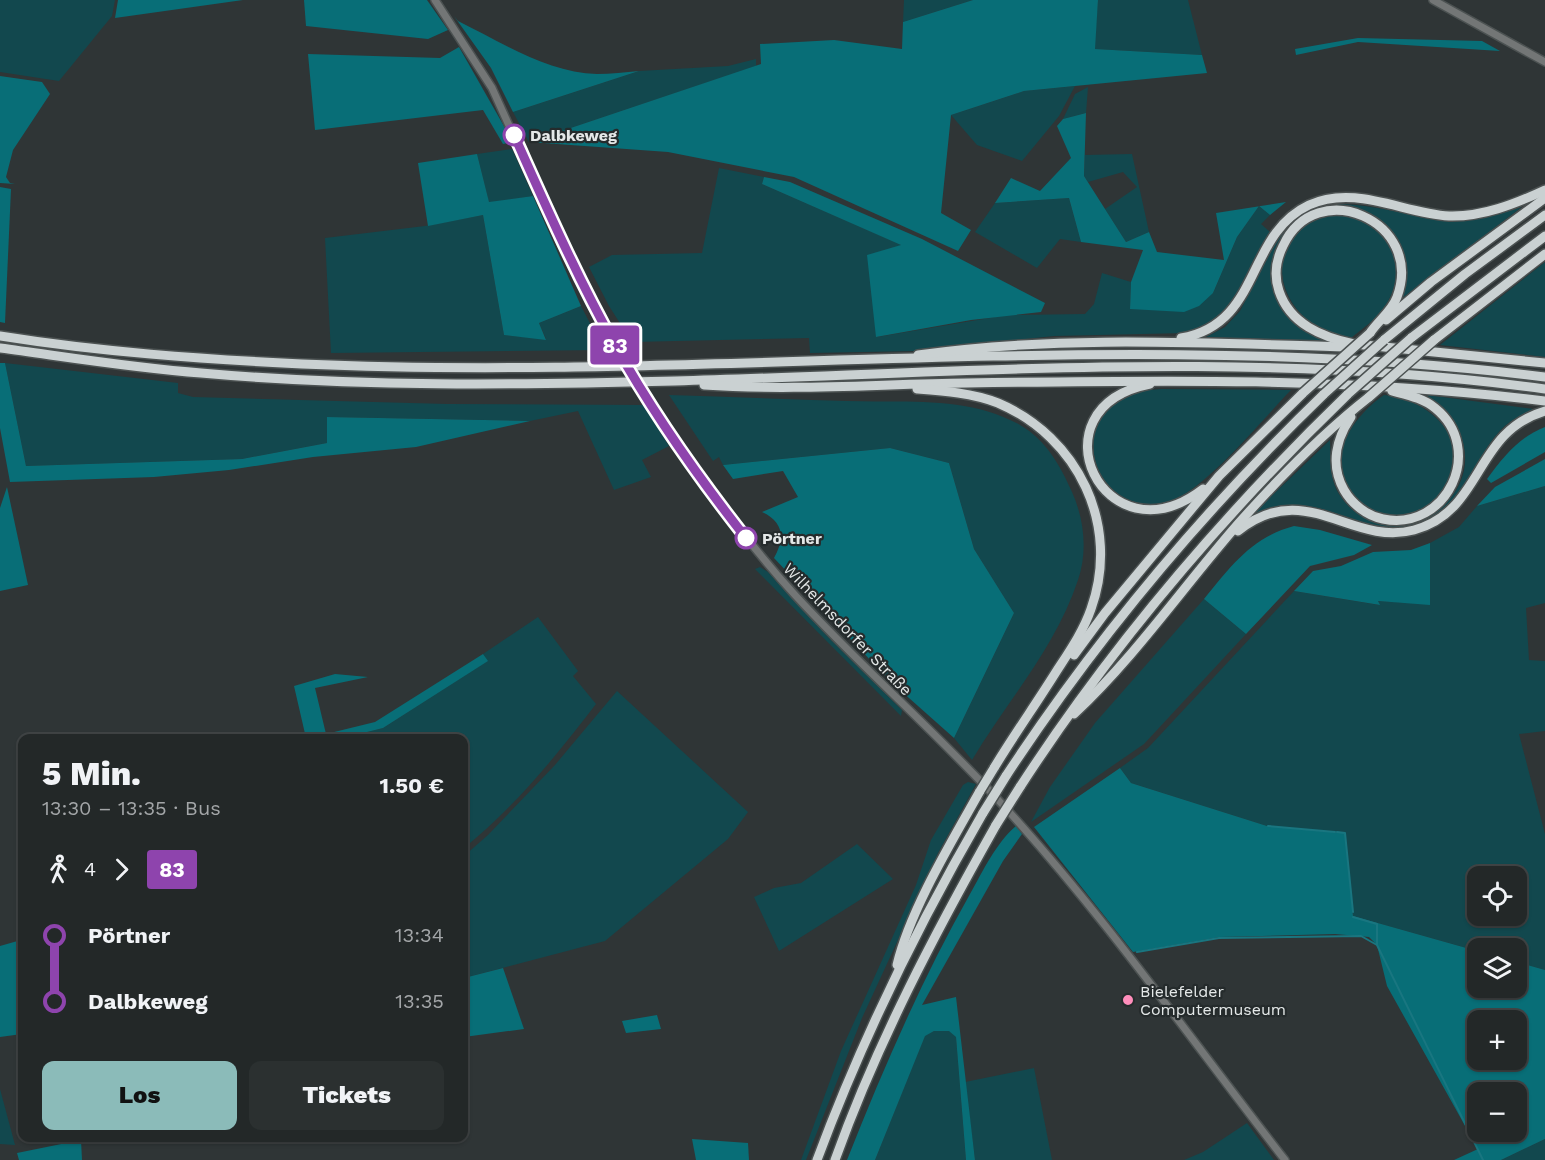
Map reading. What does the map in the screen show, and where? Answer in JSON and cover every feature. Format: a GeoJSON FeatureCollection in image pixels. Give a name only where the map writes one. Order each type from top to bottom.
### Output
{"type":"FeatureCollection","features":[{"type":"Feature","properties":{"kind":"highway"},"geometry":{"type":"LineString","coordinates":[[1159,340],[1190,336],[1223,319],[1247,290],[1274,234],[1289,218],[1311,204],[1328,199],[1364,198],[1424,212],[1464,215],[1504,207],[1545,190]]}},
{"type":"Feature","properties":{"kind":"highway"},"geometry":{"type":"LineString","coordinates":[[893,979],[901,946],[945,854],[973,804],[994,768],[1050,685],[1111,605],[1219,476],[1303,393],[1431,282],[1545,198]]}},
{"type":"Feature","properties":{"kind":"highway"},"geometry":{"type":"LineString","coordinates":[[1370,333],[1396,300],[1400,288],[1401,264],[1391,237],[1371,219],[1350,211],[1330,211],[1310,217],[1290,234],[1280,253],[1277,279],[1283,300],[1298,321],[1322,334],[1354,344],[1545,363]]}},
{"type":"Feature","properties":{"kind":"highway"},"geometry":{"type":"LineString","coordinates":[[817,1160],[852,1069],[893,979],[983,813],[1070,683],[1156,573],[1256,460],[1384,340],[1465,274],[1545,214]]}},
{"type":"Feature","properties":{"kind":"highway"},"geometry":{"type":"LineString","coordinates":[[835,1160],[905,994],[941,923],[996,825],[1057,730],[1139,619],[1196,551],[1269,472],[1350,390],[1412,338],[1545,236]]}},
{"type":"Feature","properties":{"kind":"highway"},"geometry":{"type":"LineString","coordinates":[[1057,730],[1127,657],[1286,474],[1359,405],[1434,340],[1542,257]]}},
{"type":"Feature","properties":{"kind":"highway"},"geometry":{"type":"LineString","coordinates":[[0,336],[118,351],[343,366],[576,368],[1112,355],[1296,357],[1422,364],[1545,376]]}},
{"type":"Feature","properties":{"kind":"highway"},"geometry":{"type":"LineString","coordinates":[[874,361],[991,345],[1159,340],[1391,348]]}},
{"type":"Feature","properties":{"kind":"highway"},"geometry":{"type":"LineString","coordinates":[[0,348],[201,374],[344,381],[482,384],[675,381],[1100,368],[1261,368],[1404,375],[1545,389]]}},
{"type":"Feature","properties":{"kind":"highway"},"geometry":{"type":"LineString","coordinates":[[675,381],[748,388],[1167,381],[1545,401]]}},
{"type":"Feature","properties":{"kind":"highway"},"geometry":{"type":"LineString","coordinates":[[1167,381],[1120,393],[1101,408],[1087,439],[1089,463],[1093,476],[1109,496],[1121,504],[1143,510],[1170,508],[1181,503],[1219,476]]}},
{"type":"Feature","properties":{"kind":"highway"},"geometry":{"type":"LineString","coordinates":[[873,385],[940,390],[996,403],[1038,426],[1058,445],[1077,469],[1093,501],[1097,518],[1101,571],[1091,611],[1050,685]]}},
{"type":"Feature","properties":{"kind":"highway"},"geometry":{"type":"LineString","coordinates":[[1350,390],[1413,396],[1436,409],[1450,426],[1458,447],[1458,468],[1451,489],[1436,506],[1411,519],[1390,520],[1372,516],[1345,492],[1336,471],[1337,446],[1340,436],[1359,405]]}},
{"type":"Feature","properties":{"kind":"highway"},"geometry":{"type":"LineString","coordinates":[[1224,543],[1254,520],[1290,510],[1317,513],[1388,533],[1422,527],[1442,517],[1461,501],[1490,451],[1507,431],[1524,418],[1545,411]]}},
{"type":"Feature","properties":{"kind":"street","name":"Wilhelmsdorfer Straße"},"geometry":{"type":"LineString","coordinates":[[435,0],[492,88],[560,238],[616,346],[651,405],[709,491],[779,578],[838,641],[1000,802],[1060,871],[1285,1160]]}},
{"type":"Feature","properties":{"kind":"street"},"geometry":{"type":"LineString","coordinates":[[1433,0],[1545,62]]}},
{"type":"Feature","properties":{"kind":"shaded area"},"geometry":{"type":"Polygon","coordinates":[[[0,0],[115,0],[112,16],[59,81],[0,72],[0,0]]]}},
{"type":"Feature","properties":{"kind":"shaded area"},"geometry":{"type":"Polygon","coordinates":[[[118,0],[243,0],[115,18],[118,0]]]}},
{"type":"Feature","properties":{"kind":"shaded area"},"geometry":{"type":"Polygon","coordinates":[[[304,0],[427,0],[448,30],[428,39],[306,26],[304,0]]]}},
{"type":"Feature","properties":{"kind":"shaded area"},"geometry":{"type":"Polygon","coordinates":[[[904,0],[973,0],[903,22],[904,0]]]}},
{"type":"Feature","properties":{"kind":"shaded area"},"geometry":{"type":"Polygon","coordinates":[[[973,0],[1098,0],[1095,49],[1202,55],[1207,73],[1024,91],[951,115],[941,213],[971,230],[958,251],[794,177],[668,152],[529,142],[761,64],[760,44],[834,40],[902,49],[903,22],[973,0]]]}},
{"type":"Feature","properties":{"kind":"shaded area"},"geometry":{"type":"Polygon","coordinates":[[[1098,0],[1188,0],[1202,55],[1094,49],[1098,0]]]}},
{"type":"Feature","properties":{"kind":"shaded area"},"geometry":{"type":"Polygon","coordinates":[[[454,16],[458,21],[508,47],[561,68],[597,74],[639,71],[513,112],[491,68],[454,16]]]}},
{"type":"Feature","properties":{"kind":"shaded area"},"geometry":{"type":"Polygon","coordinates":[[[1358,38],[1482,41],[1500,51],[1358,42],[1296,55],[1295,49],[1358,38]]]}},
{"type":"Feature","properties":{"kind":"shaded area"},"geometry":{"type":"Polygon","coordinates":[[[459,47],[513,142],[503,144],[483,110],[315,130],[308,54],[440,58],[459,47]]]}},
{"type":"Feature","properties":{"kind":"shaded area"},"geometry":{"type":"Polygon","coordinates":[[[756,59],[756,66],[529,142],[513,112],[639,71],[728,66],[756,59]]]}},
{"type":"Feature","properties":{"kind":"shaded area"},"geometry":{"type":"Polygon","coordinates":[[[0,76],[42,82],[50,94],[13,150],[6,177],[10,183],[15,184],[0,183],[0,76]]]}},
{"type":"Feature","properties":{"kind":"shaded area"},"geometry":{"type":"Polygon","coordinates":[[[1075,86],[1059,116],[1022,161],[977,145],[951,115],[1024,91],[1075,86]]]}},
{"type":"Feature","properties":{"kind":"shaded area"},"geometry":{"type":"Polygon","coordinates":[[[1088,87],[1086,113],[1063,119],[1075,94],[1088,87]]]}},
{"type":"Feature","properties":{"kind":"shaded area"},"geometry":{"type":"Polygon","coordinates":[[[1086,113],[1084,176],[1126,242],[1149,232],[1157,252],[1224,260],[1216,213],[1259,206],[1237,237],[1213,293],[1199,306],[1184,312],[1130,309],[1131,282],[1143,250],[1081,242],[1069,198],[995,203],[1011,178],[1040,191],[1071,158],[1057,126],[1063,119],[1086,113]]]}},
{"type":"Feature","properties":{"kind":"shaded area"},"geometry":{"type":"Polygon","coordinates":[[[512,149],[533,196],[489,203],[477,154],[512,149]]]}},
{"type":"Feature","properties":{"kind":"shaded area"},"geometry":{"type":"Polygon","coordinates":[[[477,154],[489,202],[533,196],[581,306],[539,323],[546,340],[504,335],[483,215],[428,226],[418,163],[477,154]]]}},
{"type":"Feature","properties":{"kind":"shaded area"},"geometry":{"type":"Polygon","coordinates":[[[1132,154],[1149,232],[1126,242],[1105,209],[1137,187],[1123,172],[1088,182],[1084,176],[1085,155],[1132,154]]]}},
{"type":"Feature","properties":{"kind":"shaded area"},"geometry":{"type":"Polygon","coordinates":[[[719,168],[764,177],[762,184],[902,245],[877,337],[1007,315],[1085,314],[1094,304],[1102,273],[1131,282],[1130,309],[1213,293],[1237,237],[1259,206],[1270,215],[1261,224],[1270,232],[1247,279],[1230,305],[1204,326],[1186,333],[1054,336],[915,351],[810,353],[809,338],[632,342],[609,306],[589,267],[612,255],[702,253],[719,168]]]}},
{"type":"Feature","properties":{"kind":"shaded area"},"geometry":{"type":"Polygon","coordinates":[[[764,177],[790,182],[922,239],[1045,303],[1041,312],[971,320],[876,337],[867,255],[901,245],[762,184],[764,177]]]}},
{"type":"Feature","properties":{"kind":"shaded area"},"geometry":{"type":"Polygon","coordinates":[[[0,187],[11,189],[5,323],[0,322],[0,187]]]}},
{"type":"Feature","properties":{"kind":"shaded area"},"geometry":{"type":"Polygon","coordinates":[[[1069,198],[1081,242],[1060,239],[1037,268],[975,232],[995,203],[1069,198]]]}},
{"type":"Feature","properties":{"kind":"shaded area"},"geometry":{"type":"Polygon","coordinates":[[[1286,202],[1270,215],[1259,206],[1286,202]]]}},
{"type":"Feature","properties":{"kind":"shaded area"},"geometry":{"type":"Polygon","coordinates":[[[1334,204],[1367,206],[1447,220],[1470,220],[1522,207],[1401,299],[1405,278],[1405,260],[1394,234],[1370,216],[1334,204]]]}},
{"type":"Feature","properties":{"kind":"shaded area"},"geometry":{"type":"Polygon","coordinates":[[[1306,211],[1306,215],[1293,225],[1280,242],[1272,273],[1292,319],[1303,330],[1326,341],[1206,337],[1225,327],[1240,311],[1283,228],[1306,211]]]}},
{"type":"Feature","properties":{"kind":"shaded area"},"geometry":{"type":"Polygon","coordinates":[[[483,215],[504,335],[546,339],[539,323],[581,306],[604,350],[331,353],[325,238],[425,226],[483,215]]]}},
{"type":"Feature","properties":{"kind":"shaded area"},"geometry":{"type":"Polygon","coordinates":[[[1332,215],[1356,216],[1375,226],[1390,246],[1396,270],[1395,282],[1385,306],[1369,324],[1351,338],[1325,331],[1305,318],[1290,300],[1283,280],[1283,259],[1291,241],[1307,225],[1332,215]]]}},
{"type":"Feature","properties":{"kind":"shaded area"},"geometry":{"type":"Polygon","coordinates":[[[1545,262],[1545,357],[1440,345],[1545,262]]]}},
{"type":"Feature","properties":{"kind":"shaded area"},"geometry":{"type":"Polygon","coordinates":[[[0,363],[5,363],[26,466],[242,459],[327,443],[327,417],[530,421],[416,447],[313,457],[229,470],[154,477],[10,482],[0,428],[0,363]]]}},
{"type":"Feature","properties":{"kind":"shaded area"},"geometry":{"type":"Polygon","coordinates":[[[5,363],[178,383],[178,393],[193,397],[447,404],[643,405],[669,446],[642,460],[651,477],[614,490],[578,411],[530,421],[327,417],[327,443],[242,459],[26,466],[5,363]]]}},
{"type":"Feature","properties":{"kind":"shaded area"},"geometry":{"type":"Polygon","coordinates":[[[1161,389],[1291,390],[1203,480],[1175,499],[1151,504],[1130,500],[1113,489],[1100,474],[1094,455],[1095,434],[1103,415],[1121,398],[1136,392],[1161,389]]]}},
{"type":"Feature","properties":{"kind":"shaded area"},"geometry":{"type":"Polygon","coordinates":[[[669,395],[935,402],[1000,415],[1029,431],[1045,446],[1062,472],[1079,513],[1084,547],[1081,569],[1069,605],[1044,651],[972,760],[954,738],[1014,613],[974,549],[949,463],[890,448],[723,465],[719,457],[713,461],[669,395]]]}},
{"type":"Feature","properties":{"kind":"shaded area"},"geometry":{"type":"Polygon","coordinates":[[[1384,395],[1415,403],[1429,412],[1449,435],[1454,449],[1455,465],[1451,481],[1444,493],[1424,509],[1411,514],[1386,514],[1373,511],[1349,491],[1342,476],[1340,461],[1343,446],[1350,431],[1359,417],[1384,395]]]}},
{"type":"Feature","properties":{"kind":"shaded area"},"geometry":{"type":"Polygon","coordinates":[[[1427,395],[1534,409],[1506,425],[1494,437],[1458,495],[1434,518],[1418,525],[1388,528],[1302,506],[1280,508],[1258,514],[1255,512],[1330,440],[1331,468],[1336,488],[1357,514],[1380,523],[1404,524],[1426,517],[1446,503],[1460,484],[1465,460],[1457,427],[1427,395]]]}},
{"type":"Feature","properties":{"kind":"shaded area"},"geometry":{"type":"Polygon","coordinates":[[[1545,427],[1545,452],[1491,483],[1487,479],[1513,448],[1527,436],[1545,427]]]}},
{"type":"Feature","properties":{"kind":"shaded area"},"geometry":{"type":"Polygon","coordinates":[[[890,448],[949,463],[974,549],[1014,613],[954,738],[891,682],[774,558],[780,544],[780,532],[775,521],[762,512],[798,497],[783,471],[733,479],[723,465],[890,448]]]}},
{"type":"Feature","properties":{"kind":"shaded area"},"geometry":{"type":"Polygon","coordinates":[[[1545,459],[1545,486],[1477,506],[1495,487],[1545,459]]]}},
{"type":"Feature","properties":{"kind":"shaded area"},"geometry":{"type":"Polygon","coordinates":[[[1545,486],[1545,603],[1526,608],[1529,660],[1545,661],[1545,731],[1519,734],[1545,834],[1545,970],[1527,965],[1527,938],[1467,938],[1467,948],[1353,916],[1345,833],[1267,826],[1131,783],[1120,768],[1148,748],[1294,591],[1379,605],[1378,601],[1430,604],[1430,543],[1459,527],[1477,506],[1545,486]]]}},
{"type":"Feature","properties":{"kind":"shaded area"},"geometry":{"type":"Polygon","coordinates":[[[7,487],[28,585],[0,591],[0,508],[7,487]]]}},
{"type":"Feature","properties":{"kind":"shaded area"},"geometry":{"type":"Polygon","coordinates":[[[1294,526],[1320,530],[1372,545],[1354,555],[1310,566],[1246,634],[1204,599],[1233,565],[1254,545],[1279,531],[1294,526]]]}},
{"type":"Feature","properties":{"kind":"shaded area"},"geometry":{"type":"Polygon","coordinates":[[[1430,543],[1430,605],[1378,601],[1380,605],[1294,591],[1313,571],[1341,566],[1373,552],[1411,550],[1430,543]]]}},
{"type":"Feature","properties":{"kind":"shaded area"},"geometry":{"type":"Polygon","coordinates":[[[760,567],[768,572],[827,636],[902,710],[901,716],[755,569],[760,567]]]}},
{"type":"Feature","properties":{"kind":"shaded area"},"geometry":{"type":"Polygon","coordinates":[[[1204,599],[1246,634],[1144,744],[1031,822],[1050,787],[1095,723],[1204,599]]]}},
{"type":"Feature","properties":{"kind":"shaded area"},"geometry":{"type":"Polygon","coordinates":[[[538,617],[578,671],[573,676],[596,704],[534,780],[500,816],[468,844],[468,734],[359,734],[383,728],[487,661],[483,654],[538,617]]]}},
{"type":"Feature","properties":{"kind":"shaded area"},"geometry":{"type":"Polygon","coordinates":[[[483,654],[488,661],[383,728],[359,734],[326,734],[375,722],[483,654]]]}},
{"type":"Feature","properties":{"kind":"shaded area"},"geometry":{"type":"Polygon","coordinates":[[[335,674],[368,677],[315,688],[326,734],[305,734],[294,686],[335,674]]]}},
{"type":"Feature","properties":{"kind":"shaded area"},"geometry":{"type":"Polygon","coordinates":[[[617,691],[748,812],[728,839],[605,941],[468,977],[468,852],[488,835],[555,765],[617,691]]]}},
{"type":"Feature","properties":{"kind":"shaded area"},"geometry":{"type":"Polygon","coordinates":[[[1120,768],[1131,783],[1267,826],[1345,833],[1353,916],[1467,948],[1467,998],[1527,998],[1527,965],[1545,970],[1545,1139],[1501,1160],[1454,1160],[1478,1149],[1474,1142],[1527,1142],[1527,1082],[1467,1082],[1467,1129],[1387,986],[1377,945],[1369,937],[1335,934],[1220,937],[1133,952],[1034,827],[1120,768]]]}},
{"type":"Feature","properties":{"kind":"shaded area"},"geometry":{"type":"Polygon","coordinates":[[[968,782],[976,784],[938,853],[862,1018],[806,1160],[801,1160],[841,1051],[916,885],[931,840],[963,785],[968,782]]]}},
{"type":"Feature","properties":{"kind":"shaded area"},"geometry":{"type":"Polygon","coordinates":[[[1016,826],[1022,834],[1003,861],[922,1005],[956,997],[975,1160],[966,1160],[956,1037],[949,1031],[934,1031],[925,1036],[875,1160],[847,1160],[889,1058],[952,926],[990,858],[1016,826]]]}},
{"type":"Feature","properties":{"kind":"shaded area"},"geometry":{"type":"Polygon","coordinates":[[[857,844],[893,879],[779,951],[754,897],[774,888],[801,883],[857,844]]]}},
{"type":"Feature","properties":{"kind":"shaded area"},"geometry":{"type":"Polygon","coordinates":[[[18,941],[18,1035],[0,1037],[0,946],[18,941]]]}},
{"type":"Feature","properties":{"kind":"shaded area"},"geometry":{"type":"Polygon","coordinates":[[[503,968],[524,1029],[468,1036],[468,977],[503,968]]]}},
{"type":"Feature","properties":{"kind":"shaded area"},"geometry":{"type":"Polygon","coordinates":[[[657,1015],[661,1029],[626,1033],[622,1021],[657,1015]]]}},
{"type":"Feature","properties":{"kind":"shaded area"},"geometry":{"type":"Polygon","coordinates":[[[934,1031],[950,1031],[956,1037],[966,1160],[875,1160],[925,1035],[934,1031]]]}},
{"type":"Feature","properties":{"kind":"shaded area"},"geometry":{"type":"Polygon","coordinates":[[[1034,1068],[1052,1160],[975,1160],[965,1082],[1034,1068]]]}},
{"type":"Feature","properties":{"kind":"shaded area"},"geometry":{"type":"Polygon","coordinates":[[[0,1089],[15,1145],[0,1144],[0,1089]]]}},
{"type":"Feature","properties":{"kind":"shaded area"},"geometry":{"type":"Polygon","coordinates":[[[1247,1123],[1274,1160],[1184,1160],[1203,1152],[1247,1123]]]}},
{"type":"Feature","properties":{"kind":"shaded area"},"geometry":{"type":"Polygon","coordinates":[[[692,1139],[748,1143],[749,1160],[696,1160],[692,1139]]]}},
{"type":"Feature","properties":{"kind":"shaded area"},"geometry":{"type":"Polygon","coordinates":[[[1545,1139],[1545,1160],[1501,1160],[1545,1139]]]}},
{"type":"Feature","properties":{"kind":"shaded area"},"geometry":{"type":"Polygon","coordinates":[[[81,1142],[82,1160],[19,1160],[17,1153],[81,1142]]]}},
{"type":"Feature","properties":{"kind":"waterway"},"geometry":{"type":"LineString","coordinates":[[1268,826],[1335,832]]}},
{"type":"Feature","properties":{"kind":"waterway"},"geometry":{"type":"LineString","coordinates":[[1337,832],[1345,833],[1353,912]]}},
{"type":"Feature","properties":{"kind":"waterway"},"geometry":{"type":"LineString","coordinates":[[1353,917],[1377,924],[1377,945]]}},
{"type":"Feature","properties":{"kind":"waterway"},"geometry":{"type":"LineString","coordinates":[[1137,952],[1219,938],[1361,936],[1377,945],[1483,1160]]}},
{"type":"Feature","properties":{"kind":"bus line","name":"83"},"geometry":{"type":"LineString","coordinates":[[514,135],[560,238],[616,346],[651,405],[709,491],[746,538]]}},
{"type":"Feature","properties":{"kind":"place","name":"Dalbkeweg"},"geometry":{"type":"Point","coordinates":[514,135]}},
{"type":"Feature","properties":{"kind":"place","name":"Pörtner"},"geometry":{"type":"Point","coordinates":[746,538]}},
{"type":"Feature","properties":{"kind":"place","name":"Bielefelder Computermuseum"},"geometry":{"type":"Point","coordinates":[1128,1000]}}]}
